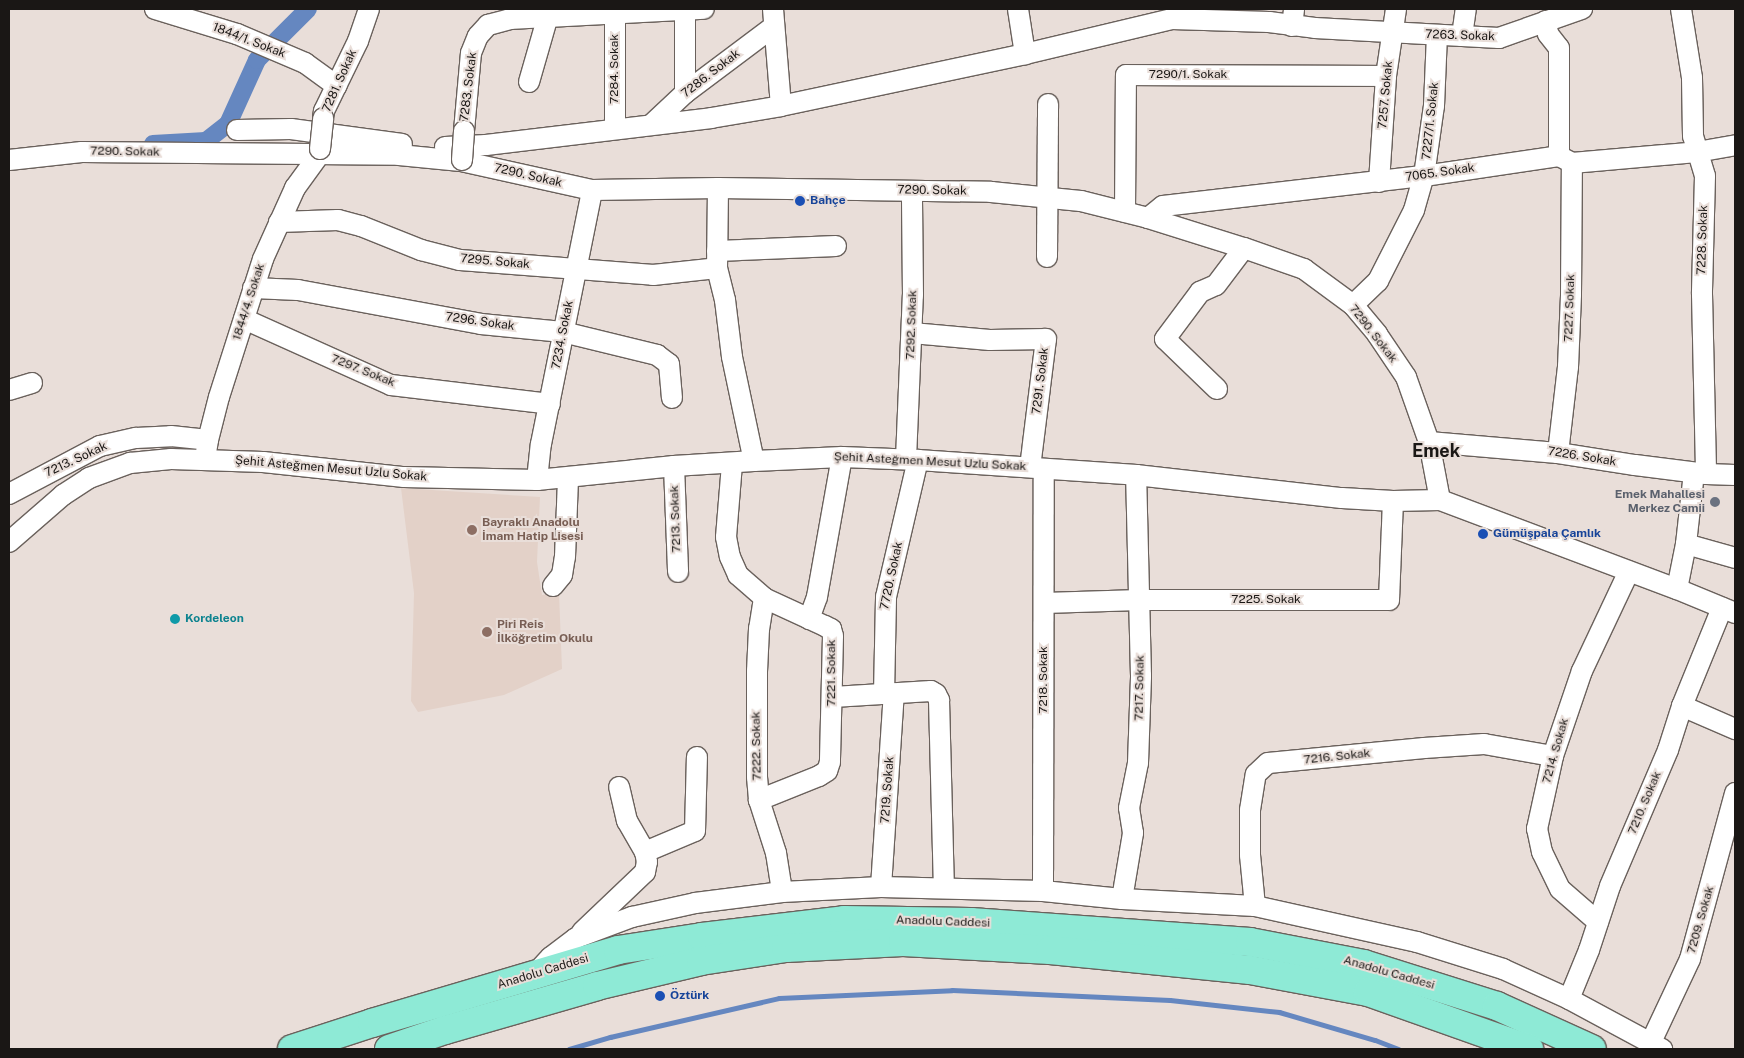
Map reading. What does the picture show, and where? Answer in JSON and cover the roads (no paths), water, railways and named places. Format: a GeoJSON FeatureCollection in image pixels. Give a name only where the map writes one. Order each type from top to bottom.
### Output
{"type":"FeatureCollection","features":[{"type":"Feature","properties":{"kind":"highway","name":"Anadolu Caddesi"},"geometry":{"type":"LineString","coordinates":[[292,1049],[372,1023],[618,950],[702,937],[844,920],[970,922],[1250,942],[1364,964],[1497,1006],[1592,1049]]}},
{"type":"Feature","properties":{"kind":"highway","name":"Anadolu Caddesi"},"geometry":{"type":"LineString","coordinates":[[389,1049],[446,1030],[597,986],[701,961],[786,948],[903,942],[1050,950],[1250,970],[1368,992],[1529,1049]]}},
{"type":"Feature","properties":{"kind":"street","name":"1844/1. Sokak"},"geometry":{"type":"LineString","coordinates":[[155,9],[237,34],[305,63],[337,86]]}},
{"type":"Feature","properties":{"kind":"street","name":"7281. Sokak"},"geometry":{"type":"LineString","coordinates":[[319,152],[324,111],[358,41],[369,9]]}},
{"type":"Feature","properties":{"kind":"street"},"geometry":{"type":"LineString","coordinates":[[684,9],[685,93]]}},
{"type":"Feature","properties":{"kind":"street","name":"7283. Sokak"},"geometry":{"type":"LineString","coordinates":[[462,161],[471,53],[478,36],[488,25],[510,19],[549,13],[704,9]]}},
{"type":"Feature","properties":{"kind":"street"},"geometry":{"type":"LineString","coordinates":[[1018,9],[1025,54]]}},
{"type":"Feature","properties":{"kind":"street","name":"7257. Sokak"},"geometry":{"type":"LineString","coordinates":[[1379,182],[1386,76],[1396,9]]}},
{"type":"Feature","properties":{"kind":"street"},"geometry":{"type":"LineString","coordinates":[[1462,36],[1466,9]]}},
{"type":"Feature","properties":{"kind":"street","name":"7263. Sokak"},"geometry":{"type":"LineString","coordinates":[[237,130],[291,129],[425,148],[486,145],[781,106],[1025,54],[1172,19],[1269,22],[1293,18],[1393,33],[1499,38],[1582,9]]}},
{"type":"Feature","properties":{"kind":"street","name":"7228. Sokak"},"geometry":{"type":"LineString","coordinates":[[1677,588],[1700,473],[1705,176],[1692,136],[1692,78],[1681,9]]}},
{"type":"Feature","properties":{"kind":"street","name":"7284. Sokak"},"geometry":{"type":"LineString","coordinates":[[614,10],[615,129]]}},
{"type":"Feature","properties":{"kind":"street"},"geometry":{"type":"LineString","coordinates":[[529,82],[549,13]]}},
{"type":"Feature","properties":{"kind":"street","name":"7286. Sokak"},"geometry":{"type":"LineString","coordinates":[[652,124],[685,93],[773,18]]}},
{"type":"Feature","properties":{"kind":"street","name":"7286. Sokak"},"geometry":{"type":"LineString","coordinates":[[773,18],[781,106]]}},
{"type":"Feature","properties":{"kind":"street","name":"7227. Sokak"},"geometry":{"type":"LineString","coordinates":[[1546,21],[1548,34],[1559,48],[1566,159],[1571,294],[1568,367],[1558,453]]}},
{"type":"Feature","properties":{"kind":"street","name":"7227/1. Sokak"},"geometry":{"type":"LineString","coordinates":[[1353,305],[1378,281],[1414,210],[1424,176],[1434,106],[1437,35]]}},
{"type":"Feature","properties":{"kind":"street","name":"7290/1. Sokak"},"geometry":{"type":"LineString","coordinates":[[1125,212],[1126,75],[1386,76]]}},
{"type":"Feature","properties":{"kind":"street"},"geometry":{"type":"LineString","coordinates":[[1047,258],[1048,104]]}},
{"type":"Feature","properties":{"kind":"street","name":"7065. Sokak"},"geometry":{"type":"LineString","coordinates":[[1148,218],[1163,206],[1566,159],[1697,152],[1735,145]]}},
{"type":"Feature","properties":{"kind":"street","name":"7290. Sokak"},"geometry":{"type":"LineString","coordinates":[[9,160],[82,152],[399,154],[462,161],[592,190],[718,188],[991,192],[1081,201],[1148,218],[1304,269],[1353,305],[1377,334],[1406,377],[1429,442],[1440,500]]}},
{"type":"Feature","properties":{"kind":"street","name":"1844/4. Sokak"},"geometry":{"type":"LineString","coordinates":[[206,450],[253,288],[279,222],[295,188],[319,152]]}},
{"type":"Feature","properties":{"kind":"street"},"geometry":{"type":"LineString","coordinates":[[718,188],[717,260],[725,300],[732,357],[754,461]]}},
{"type":"Feature","properties":{"kind":"street","name":"7234. Sokak"},"geometry":{"type":"LineString","coordinates":[[537,480],[541,444],[592,190]]}},
{"type":"Feature","properties":{"kind":"street","name":"7292. Sokak"},"geometry":{"type":"LineString","coordinates":[[912,191],[912,460]]}},
{"type":"Feature","properties":{"kind":"street","name":"7295. Sokak"},"geometry":{"type":"LineString","coordinates":[[279,222],[338,220],[361,226],[421,250],[460,260],[652,274],[717,260],[836,246]]}},
{"type":"Feature","properties":{"kind":"street"},"geometry":{"type":"LineString","coordinates":[[1217,389],[1165,338],[1200,292],[1216,285],[1244,248]]}},
{"type":"Feature","properties":{"kind":"street","name":"7296. Sokak"},"geometry":{"type":"LineString","coordinates":[[253,288],[298,290],[481,324],[563,332],[657,355],[669,364],[672,398]]}},
{"type":"Feature","properties":{"kind":"street","name":"7297. Sokak"},"geometry":{"type":"LineString","coordinates":[[244,319],[391,385],[550,404]]}},
{"type":"Feature","properties":{"kind":"street","name":"7291. Sokak"},"geometry":{"type":"LineString","coordinates":[[912,333],[990,340],[1046,339],[1037,468]]}},
{"type":"Feature","properties":{"kind":"street"},"geometry":{"type":"LineString","coordinates":[[9,390],[32,383]]}},
{"type":"Feature","properties":{"kind":"street","name":"7213. Sokak"},"geometry":{"type":"LineString","coordinates":[[9,494],[100,446],[136,438],[171,436],[206,450]]}},
{"type":"Feature","properties":{"kind":"street","name":"7226. Sokak"},"geometry":{"type":"LineString","coordinates":[[1429,442],[1558,453],[1700,473],[1735,475]]}},
{"type":"Feature","properties":{"kind":"street","name":"Şehit Asteğmen Mesut Uzlu Sokak"},"geometry":{"type":"LineString","coordinates":[[9,542],[49,506],[89,478],[130,463],[171,459],[206,450],[263,462],[404,477],[537,480],[674,466],[842,457],[1136,475],[1342,498],[1393,501],[1440,500],[1677,588],[1728,611]]}},
{"type":"Feature","properties":{"kind":"street"},"geometry":{"type":"LineString","coordinates":[[732,464],[726,516],[726,537],[730,557],[738,575],[764,598],[809,619],[817,597],[842,457]]}},
{"type":"Feature","properties":{"kind":"street","name":"7720. Sokak"},"geometry":{"type":"LineString","coordinates":[[889,694],[886,597],[912,460]]}},
{"type":"Feature","properties":{"kind":"street","name":"7213. Sokak"},"geometry":{"type":"LineString","coordinates":[[674,466],[678,572]]}},
{"type":"Feature","properties":{"kind":"street","name":"7218. Sokak"},"geometry":{"type":"LineString","coordinates":[[1037,468],[1044,603],[1043,891]]}},
{"type":"Feature","properties":{"kind":"street","name":"7217. Sokak"},"geometry":{"type":"LineString","coordinates":[[1122,899],[1133,833],[1129,808],[1138,763],[1141,676],[1136,475]]}},
{"type":"Feature","properties":{"kind":"street"},"geometry":{"type":"LineString","coordinates":[[553,586],[562,575],[565,557],[568,478]]}},
{"type":"Feature","properties":{"kind":"street","name":"7225. Sokak"},"geometry":{"type":"LineString","coordinates":[[1044,603],[1140,600],[1389,600],[1393,501]]}},
{"type":"Feature","properties":{"kind":"street"},"geometry":{"type":"LineString","coordinates":[[1686,544],[1735,558]]}},
{"type":"Feature","properties":{"kind":"street","name":"7214. Sokak"},"geometry":{"type":"LineString","coordinates":[[1598,922],[1560,889],[1542,852],[1537,829],[1553,756],[1582,671],[1629,571]]}},
{"type":"Feature","properties":{"kind":"street","name":"7222. Sokak"},"geometry":{"type":"LineString","coordinates":[[764,598],[758,629],[758,800],[776,853],[782,892]]}},
{"type":"Feature","properties":{"kind":"street","name":"7210. Sokak"},"geometry":{"type":"LineString","coordinates":[[1569,999],[1610,886],[1668,750],[1682,706],[1728,611]]}},
{"type":"Feature","properties":{"kind":"street","name":"7221. Sokak"},"geometry":{"type":"LineString","coordinates":[[758,800],[819,776],[826,771],[830,762],[833,636],[831,629],[809,619]]}},
{"type":"Feature","properties":{"kind":"street"},"geometry":{"type":"LineString","coordinates":[[833,697],[931,691],[936,694],[939,700],[944,888]]}},
{"type":"Feature","properties":{"kind":"street","name":"7219. Sokak"},"geometry":{"type":"LineString","coordinates":[[881,887],[889,694]]}},
{"type":"Feature","properties":{"kind":"street"},"geometry":{"type":"LineString","coordinates":[[1682,706],[1735,729]]}},
{"type":"Feature","properties":{"kind":"street","name":"7216. Sokak"},"geometry":{"type":"LineString","coordinates":[[1255,906],[1250,810],[1256,774],[1268,764],[1424,748],[1484,744],[1553,756]]}},
{"type":"Feature","properties":{"kind":"street"},"geometry":{"type":"LineString","coordinates":[[645,852],[695,831],[697,757]]}},
{"type":"Feature","properties":{"kind":"street"},"geometry":{"type":"LineString","coordinates":[[533,976],[551,957],[576,938],[645,872],[647,862],[645,852],[627,821],[618,787]]}},
{"type":"Feature","properties":{"kind":"street","name":"7209. Sokak"},"geometry":{"type":"LineString","coordinates":[[1657,1046],[1690,959],[1735,793]]}},
{"type":"Feature","properties":{"kind":"street"},"geometry":{"type":"LineString","coordinates":[[576,938],[632,917],[695,902],[782,892],[881,887],[1043,891],[1122,899],[1255,906],[1418,942],[1503,969],[1569,999],[1657,1046]]}},
{"type":"Feature","properties":{"kind":"waterway"},"geometry":{"type":"LineString","coordinates":[[153,144],[206,141],[228,124],[257,60],[308,9]]}},
{"type":"Feature","properties":{"kind":"waterway"},"geometry":{"type":"LineString","coordinates":[[569,1049],[610,1037],[779,998],[952,990],[1170,1000],[1279,1012],[1375,1040],[1398,1049]]}},
{"type":"Feature","properties":{"kind":"place","name":"Bahçe"},"geometry":{"type":"Point","coordinates":[800,201]}},
{"type":"Feature","properties":{"kind":"place","name":"Emek Mahallesi Merkez Camii"},"geometry":{"type":"Point","coordinates":[1715,502]}},
{"type":"Feature","properties":{"kind":"place","name":"Bayraklı Anadolu İmam Hatip Lisesi"},"geometry":{"type":"Point","coordinates":[472,530]}},
{"type":"Feature","properties":{"kind":"place","name":"Gümüşpala Çamlık"},"geometry":{"type":"Point","coordinates":[1483,534]}},
{"type":"Feature","properties":{"kind":"place","name":"Kordeleon"},"geometry":{"type":"Point","coordinates":[175,619]}},
{"type":"Feature","properties":{"kind":"place","name":"Piri Reis İlköğretim Okulu"},"geometry":{"type":"Point","coordinates":[487,632]}},
{"type":"Feature","properties":{"kind":"place","name":"Öztürk"},"geometry":{"type":"Point","coordinates":[660,996]}},
{"type":"Feature","properties":{"kind":"district","name":"Emek"},"geometry":{"type":"Point","coordinates":[1436,451]}}]}
